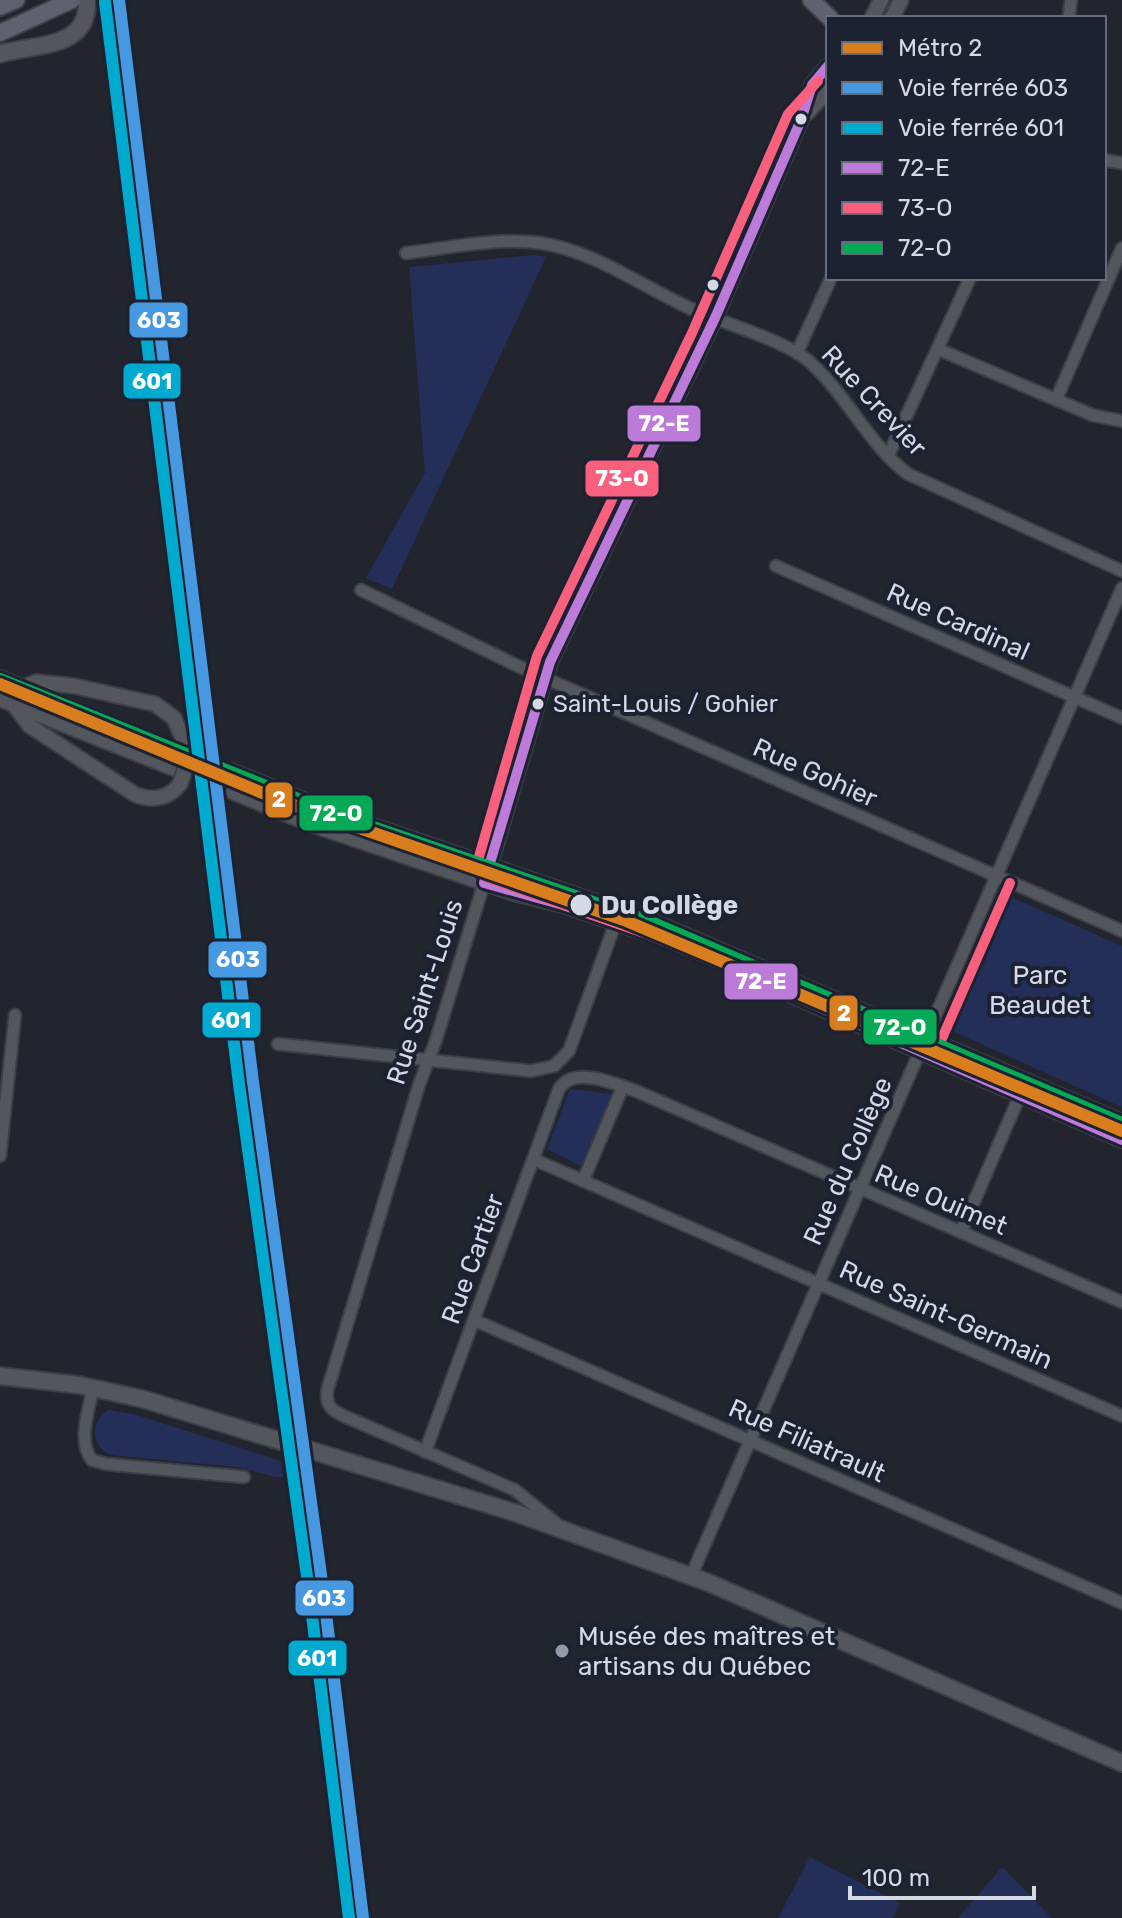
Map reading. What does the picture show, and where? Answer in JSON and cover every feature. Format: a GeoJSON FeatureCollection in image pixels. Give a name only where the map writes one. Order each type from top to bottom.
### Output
{"type":"FeatureCollection","features":[{"type":"Feature","properties":{"kind":"main road"},"geometry":{"type":"LineString","coordinates":[[0,7],[16,0]]}},
{"type":"Feature","properties":{"kind":"main road"},"geometry":{"type":"LineString","coordinates":[[0,33],[72,0]]}},
{"type":"Feature","properties":{"kind":"main road"},"geometry":{"type":"LineString","coordinates":[[811,0],[828,16]]}},
{"type":"Feature","properties":{"kind":"main road"},"geometry":{"type":"LineString","coordinates":[[0,54],[70,38],[81,28],[88,4]]}},
{"type":"Feature","properties":{"kind":"main road"},"geometry":{"type":"LineString","coordinates":[[0,1376],[93,1388],[204,1417],[565,1530],[691,1576],[1122,1763]]}},
{"type":"Feature","properties":{"kind":"street","name":"Rue Saint-Louis"},"geometry":{"type":"LineString","coordinates":[[425,1452],[337,1413],[328,1404],[328,1388],[490,864],[544,678],[715,318],[801,120],[812,85],[826,68]]}},
{"type":"Feature","properties":{"kind":"street","name":"Rue Saint-Louis"},"geometry":{"type":"LineString","coordinates":[[801,120],[826,92]]}},
{"type":"Feature","properties":{"kind":"street","name":"Rue Crevier"},"geometry":{"type":"LineString","coordinates":[[406,253],[507,242],[554,245],[584,256],[797,353],[816,367],[888,456],[908,474],[1122,571]]}},
{"type":"Feature","properties":{"kind":"street"},"geometry":{"type":"LineString","coordinates":[[1056,400],[1122,248]]}},
{"type":"Feature","properties":{"kind":"street"},"geometry":{"type":"LineString","coordinates":[[797,353],[830,280]]}},
{"type":"Feature","properties":{"kind":"street"},"geometry":{"type":"LineString","coordinates":[[888,456],[940,350],[969,280]]}},
{"type":"Feature","properties":{"kind":"street"},"geometry":{"type":"LineString","coordinates":[[940,350],[1092,415],[1122,421]]}},
{"type":"Feature","properties":{"kind":"street","name":"Rue Cardinal"},"geometry":{"type":"LineString","coordinates":[[776,566],[1122,718]]}},
{"type":"Feature","properties":{"kind":"street","name":"Rue du Collège"},"geometry":{"type":"LineString","coordinates":[[691,1576],[748,1439],[1122,588]]}},
{"type":"Feature","properties":{"kind":"street","name":"Rue Gohier"},"geometry":{"type":"LineString","coordinates":[[361,590],[544,678],[1122,931]]}},
{"type":"Feature","properties":{"kind":"street"},"geometry":{"type":"LineString","coordinates":[[0,678],[177,751]]}},
{"type":"Feature","properties":{"kind":"street"},"geometry":{"type":"LineString","coordinates":[[7,702],[30,726],[136,795],[160,798],[172,793],[179,777],[185,774],[180,730],[171,715],[155,704],[74,686],[36,682],[22,688]]}},
{"type":"Feature","properties":{"kind":"street"},"geometry":{"type":"LineString","coordinates":[[7,702],[179,777]]}},
{"type":"Feature","properties":{"kind":"street"},"geometry":{"type":"LineString","coordinates":[[231,771],[338,814],[490,864],[618,916],[666,940],[1122,1140]]}},
{"type":"Feature","properties":{"kind":"street"},"geometry":{"type":"LineString","coordinates":[[233,792],[313,825],[484,883],[673,930],[1122,1122]]}},
{"type":"Feature","properties":{"kind":"street"},"geometry":{"type":"LineString","coordinates":[[278,1044],[531,1071],[554,1066],[569,1051],[618,916]]}},
{"type":"Feature","properties":{"kind":"street"},"geometry":{"type":"LineString","coordinates":[[0,1156],[15,1015]]}},
{"type":"Feature","properties":{"kind":"street","name":"Rue Ouimet"},"geometry":{"type":"LineString","coordinates":[[564,1081],[579,1078],[623,1086],[1122,1302]]}},
{"type":"Feature","properties":{"kind":"street","name":"Rue Cartier"},"geometry":{"type":"LineString","coordinates":[[425,1452],[564,1081]]}},
{"type":"Feature","properties":{"kind":"street"},"geometry":{"type":"LineString","coordinates":[[583,1181],[623,1086]]}},
{"type":"Feature","properties":{"kind":"street"},"geometry":{"type":"LineString","coordinates":[[961,1232],[1020,1095]]}},
{"type":"Feature","properties":{"kind":"street","name":"Rue Saint-Germain"},"geometry":{"type":"LineString","coordinates":[[533,1159],[1122,1416]]}},
{"type":"Feature","properties":{"kind":"street","name":"Rue Filiatrault"},"geometry":{"type":"LineString","coordinates":[[474,1320],[1122,1603]]}},
{"type":"Feature","properties":{"kind":"street"},"geometry":{"type":"LineString","coordinates":[[93,1388],[86,1433],[86,1451],[92,1460],[106,1464],[244,1477]]}},
{"type":"Feature","properties":{"kind":"street"},"geometry":{"type":"LineString","coordinates":[[425,1452],[518,1491],[565,1530]]}},
{"type":"Feature","properties":{"kind":"green space"},"geometry":{"type":"Polygon","coordinates":[[[534,255],[546,257],[392,589],[366,578],[425,473],[409,267],[534,255]]]}},
{"type":"Feature","properties":{"kind":"green space","name":"Parc Beaudet"},"geometry":{"type":"Polygon","coordinates":[[[1013,898],[1122,946],[1122,1107],[943,1027],[996,905],[1005,910],[1013,898]]]}},
{"type":"Feature","properties":{"kind":"green space"},"geometry":{"type":"Polygon","coordinates":[[[570,1089],[614,1094],[582,1166],[547,1149],[570,1089]]]}},
{"type":"Feature","properties":{"kind":"green space"},"geometry":{"type":"Polygon","coordinates":[[[109,1410],[137,1415],[281,1461],[283,1477],[238,1467],[110,1455],[99,1446],[95,1433],[98,1420],[109,1410]]]}},
{"type":"Feature","properties":{"kind":"green space"},"geometry":{"type":"Polygon","coordinates":[[[810,1857],[900,1903],[893,1918],[778,1918],[810,1857]]]}},
{"type":"Feature","properties":{"kind":"green space"},"geometry":{"type":"Polygon","coordinates":[[[1002,1867],[1052,1918],[958,1918],[1002,1867]]]}},
{"type":"Feature","properties":{"kind":"tunnel"},"geometry":{"type":"LineString","coordinates":[[177,751],[231,771]]}},
{"type":"Feature","properties":{"kind":"tunnel"},"geometry":{"type":"LineString","coordinates":[[178,770],[233,792]]}},
{"type":"Feature","properties":{"kind":"metro line","name":"2"},"geometry":{"type":"LineString","coordinates":[[0,684],[282,801],[624,920],[1122,1131]]}},
{"type":"Feature","properties":{"kind":"rail line","name":"603"},"geometry":{"type":"LineString","coordinates":[[119,0],[253,1082],[323,1589],[363,1918]]}},
{"type":"Feature","properties":{"kind":"rail line","name":"601"},"geometry":{"type":"LineString","coordinates":[[105,2],[239,1084],[309,1591],[349,1918]]}},
{"type":"Feature","properties":{"kind":"transit line","name":"72-E"},"geometry":{"type":"LineString","coordinates":[[826,68],[812,85],[801,120],[715,318],[550,662],[484,883],[563,905],[666,940],[1122,1140]]}},
{"type":"Feature","properties":{"kind":"transit line","name":"73-O"},"geometry":{"type":"LineString","coordinates":[[818,81],[788,114],[692,333],[537,656],[476,867],[485,877],[644,933],[927,1051],[935,1049],[940,1043],[1010,883]]}},
{"type":"Feature","properties":{"kind":"transit line","name":"72-O"},"geometry":{"type":"LineString","coordinates":[[0,678],[338,814],[649,920],[1122,1122]]}},
{"type":"Feature","properties":{"kind":"place","name":"Saint-Louis / Gohier"},"geometry":{"type":"Point","coordinates":[538,704]}},
{"type":"Feature","properties":{"kind":"place","name":"Du Collège"},"geometry":{"type":"Point","coordinates":[581,905]}},
{"type":"Feature","properties":{"kind":"place","name":"Musée des maîtres et artisans du Québec"},"geometry":{"type":"Point","coordinates":[562,1651]}}]}
